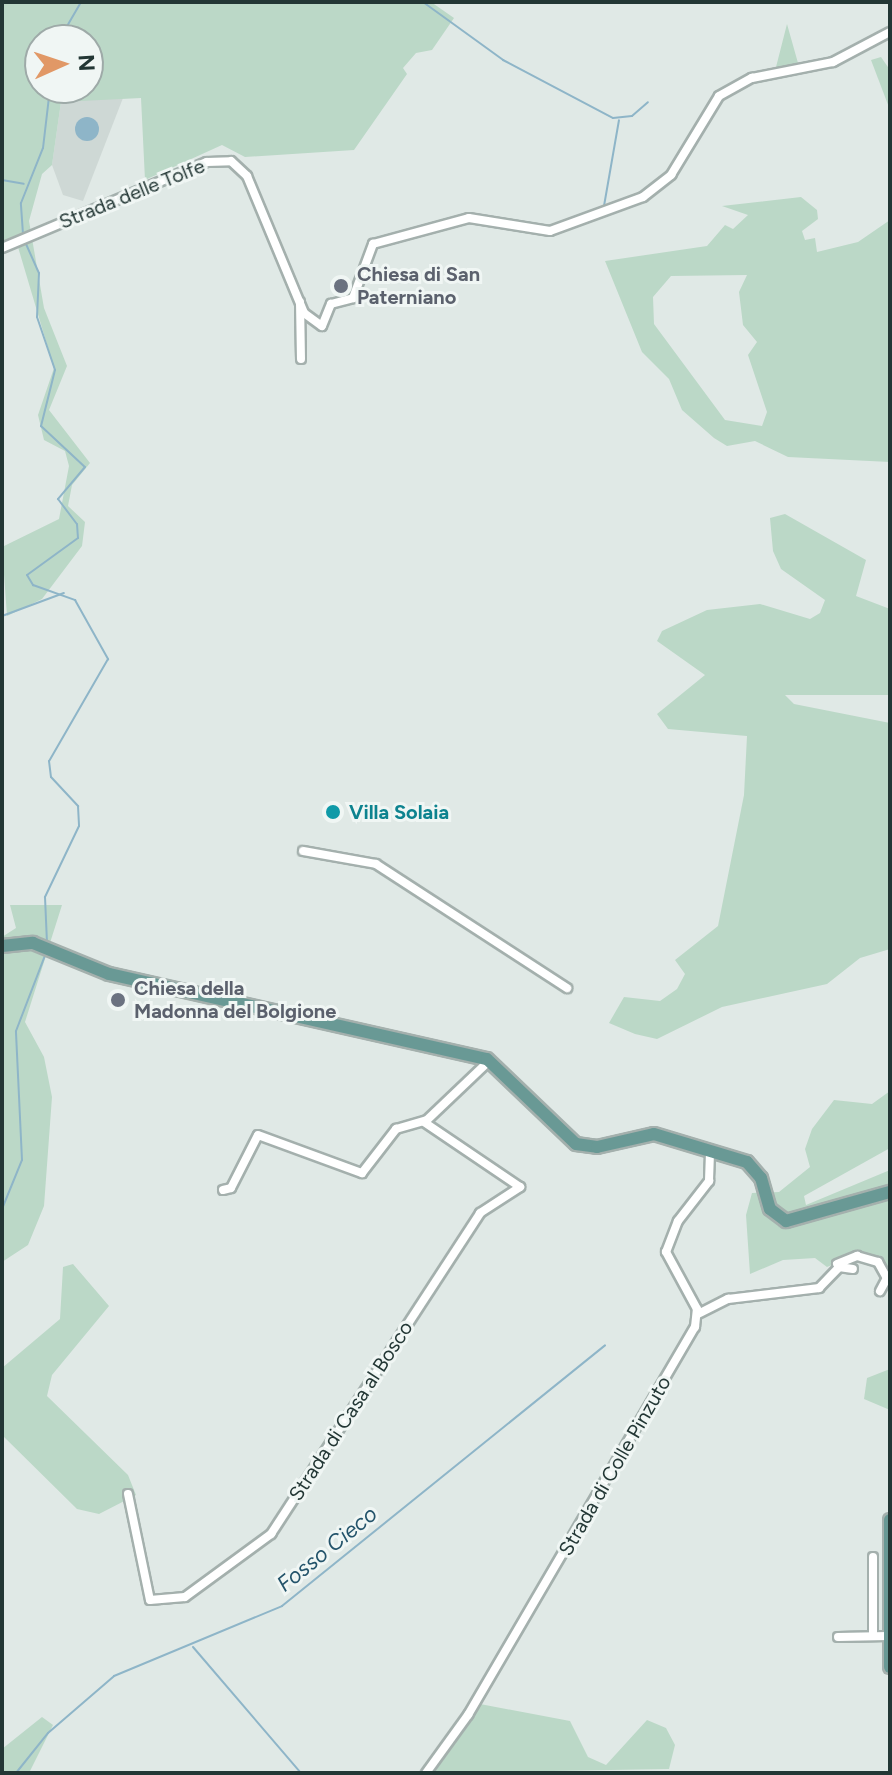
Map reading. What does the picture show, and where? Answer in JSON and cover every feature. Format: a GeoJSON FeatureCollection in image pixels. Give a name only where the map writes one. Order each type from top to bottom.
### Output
{"type":"FeatureCollection","features":[{"type":"Feature","properties":{"kind":"main road"},"geometry":{"type":"LineString","coordinates":[[2,946],[22,942],[71,962],[490,1060],[576,1144],[597,1147],[651,1133],[710,1149],[752,1165],[770,1209],[789,1222],[890,1192]]}},
{"type":"Feature","properties":{"kind":"main road"},"geometry":{"type":"LineString","coordinates":[[890,1520],[890,1667]]}},
{"type":"Feature","properties":{"kind":"street","name":"Strada delle Tolfe"},"geometry":{"type":"LineString","coordinates":[[2,248],[207,162],[231,161],[247,176],[310,322],[322,326],[331,304],[353,298],[361,262],[386,238],[469,218],[550,231],[643,197],[671,175],[719,96],[752,78],[833,62],[890,32]]}},
{"type":"Feature","properties":{"kind":"street"},"geometry":{"type":"LineString","coordinates":[[300,302],[301,359]]}},
{"type":"Feature","properties":{"kind":"street"},"geometry":{"type":"LineString","coordinates":[[303,851],[376,864],[567,988]]}},
{"type":"Feature","properties":{"kind":"street"},"geometry":{"type":"LineString","coordinates":[[223,1190],[231,1188],[258,1135],[362,1173],[396,1129],[424,1122],[490,1060]]}},
{"type":"Feature","properties":{"kind":"street","name":"Strada di Casa al Bosco"},"geometry":{"type":"LineString","coordinates":[[128,1494],[150,1600],[185,1597],[271,1534],[480,1213],[520,1187],[424,1122]]}},
{"type":"Feature","properties":{"kind":"street"},"geometry":{"type":"LineString","coordinates":[[710,1149],[709,1181],[678,1221],[666,1252],[698,1314],[728,1299],[819,1288],[843,1265],[853,1269]]}},
{"type":"Feature","properties":{"kind":"street"},"geometry":{"type":"LineString","coordinates":[[829,1278],[842,1260],[868,1258],[885,1270],[880,1291]]}},
{"type":"Feature","properties":{"kind":"street","name":"Strada di Colle Pinzuto"},"geometry":{"type":"LineString","coordinates":[[426,1773],[572,1540],[698,1314]]}},
{"type":"Feature","properties":{"kind":"street"},"geometry":{"type":"LineString","coordinates":[[873,1557],[873,1636]]}},
{"type":"Feature","properties":{"kind":"street"},"geometry":{"type":"LineString","coordinates":[[838,1637],[888,1636]]}},
{"type":"Feature","properties":{"kind":"shaded area"},"geometry":{"type":"Polygon","coordinates":[[[104,97],[123,98],[83,201],[63,195],[52,165],[61,104],[104,104],[104,97]]]}},
{"type":"Feature","properties":{"kind":"green space"},"geometry":{"type":"Polygon","coordinates":[[[2,2],[431,2],[454,18],[432,50],[416,53],[403,68],[407,74],[354,150],[245,157],[222,145],[145,180],[141,98],[104,100],[104,24],[24,24],[24,104],[61,104],[52,165],[42,174],[29,221],[44,308],[67,366],[49,410],[90,463],[72,485],[68,506],[85,522],[82,546],[42,599],[7,616],[2,547],[59,519],[69,466],[65,451],[44,440],[38,415],[54,368],[15,237],[2,243],[2,2]]]}},
{"type":"Feature","properties":{"kind":"green space"},"geometry":{"type":"Polygon","coordinates":[[[787,24],[798,63],[819,62],[775,71],[787,24]]]}},
{"type":"Feature","properties":{"kind":"green space"},"geometry":{"type":"Polygon","coordinates":[[[881,57],[890,70],[890,110],[871,60],[881,57]]]}},
{"type":"Feature","properties":{"kind":"green space"},"geometry":{"type":"Polygon","coordinates":[[[801,197],[817,210],[818,219],[802,231],[805,240],[815,238],[817,252],[858,242],[890,220],[890,462],[788,457],[755,441],[727,446],[682,410],[669,379],[642,352],[605,261],[707,246],[725,225],[733,229],[748,215],[722,206],[801,197]],[[747,275],[671,276],[653,297],[654,324],[725,420],[762,426],[767,412],[748,355],[757,342],[743,325],[739,292],[747,275]]]}},
{"type":"Feature","properties":{"kind":"green space"},"geometry":{"type":"Polygon","coordinates":[[[785,514],[866,560],[856,596],[890,609],[890,695],[785,695],[794,704],[890,723],[890,949],[860,958],[827,984],[722,1007],[657,1039],[635,1034],[609,1023],[624,997],[660,1001],[677,989],[685,974],[675,960],[718,926],[744,795],[747,736],[668,729],[657,714],[705,675],[657,641],[662,631],[707,610],[760,604],[810,619],[820,613],[825,600],[781,569],[773,551],[770,518],[785,514]]]}},
{"type":"Feature","properties":{"kind":"green space"},"geometry":{"type":"Polygon","coordinates":[[[10,905],[62,905],[25,1022],[44,1057],[52,1097],[44,1206],[28,1245],[2,1262],[2,937],[16,928],[10,905]]]}},
{"type":"Feature","properties":{"kind":"green space"},"geometry":{"type":"Polygon","coordinates":[[[890,1091],[890,1148],[804,1196],[806,1205],[890,1170],[890,1269],[861,1253],[827,1267],[815,1258],[783,1260],[750,1274],[746,1215],[752,1193],[779,1192],[810,1167],[805,1149],[812,1129],[834,1100],[872,1104],[890,1091]]]}},
{"type":"Feature","properties":{"kind":"green space"},"geometry":{"type":"Polygon","coordinates":[[[73,1264],[109,1306],[52,1375],[47,1396],[128,1475],[136,1495],[99,1514],[77,1509],[2,1435],[2,1368],[60,1319],[63,1267],[73,1264]]]}},
{"type":"Feature","properties":{"kind":"green space"},"geometry":{"type":"Polygon","coordinates":[[[890,1369],[890,1410],[864,1399],[867,1378],[890,1369]]]}},
{"type":"Feature","properties":{"kind":"green space"},"geometry":{"type":"Polygon","coordinates":[[[480,1704],[570,1721],[588,1757],[606,1765],[647,1720],[666,1728],[675,1745],[669,1769],[434,1773],[480,1704]]]}},
{"type":"Feature","properties":{"kind":"green space"},"geometry":{"type":"Polygon","coordinates":[[[42,1717],[53,1725],[29,1773],[2,1773],[2,1749],[42,1717]]]}},
{"type":"Feature","properties":{"kind":"water"},"geometry":{"type":"Polygon","coordinates":[[[87,117],[95,121],[99,129],[95,137],[87,141],[79,137],[75,129],[79,121],[87,117]]]}},
{"type":"Feature","properties":{"kind":"waterway"},"geometry":{"type":"LineString","coordinates":[[68,24],[81,2]]}},
{"type":"Feature","properties":{"kind":"waterway"},"geometry":{"type":"LineString","coordinates":[[423,2],[503,60],[613,118],[632,116],[648,102]]}},
{"type":"Feature","properties":{"kind":"waterway"},"geometry":{"type":"LineString","coordinates":[[23,234],[21,203],[43,148],[48,104]]}},
{"type":"Feature","properties":{"kind":"waterway"},"geometry":{"type":"LineString","coordinates":[[604,206],[619,120]]}},
{"type":"Feature","properties":{"kind":"waterway"},"geometry":{"type":"LineString","coordinates":[[2,180],[24,184]]}},
{"type":"Feature","properties":{"kind":"waterway"},"geometry":{"type":"LineString","coordinates":[[26,244],[39,273],[37,317],[55,370],[41,426],[85,467],[58,499],[77,524],[78,538],[27,575],[33,585],[75,600],[108,659],[49,761],[51,777],[78,806],[79,826],[45,897],[47,942]]}},
{"type":"Feature","properties":{"kind":"waterway"},"geometry":{"type":"LineString","coordinates":[[2,616],[64,593]]}},
{"type":"Feature","properties":{"kind":"waterway"},"geometry":{"type":"LineString","coordinates":[[2,1209],[22,1160],[16,1031],[46,953]]}},
{"type":"Feature","properties":{"kind":"waterway","name":"Fosso Cieco"},"geometry":{"type":"LineString","coordinates":[[16,1773],[48,1733],[114,1676],[282,1606],[605,1345]]}},
{"type":"Feature","properties":{"kind":"waterway"},"geometry":{"type":"LineString","coordinates":[[193,1647],[301,1773]]}},
{"type":"Feature","properties":{"kind":"place","name":"Chiesa di San Paterniano"},"geometry":{"type":"Point","coordinates":[341,286]}},
{"type":"Feature","properties":{"kind":"place","name":"Villa Solaia"},"geometry":{"type":"Point","coordinates":[333,812]}},
{"type":"Feature","properties":{"kind":"place","name":"Chiesa della Madonna del Bolgione"},"geometry":{"type":"Point","coordinates":[118,1000]}}]}
